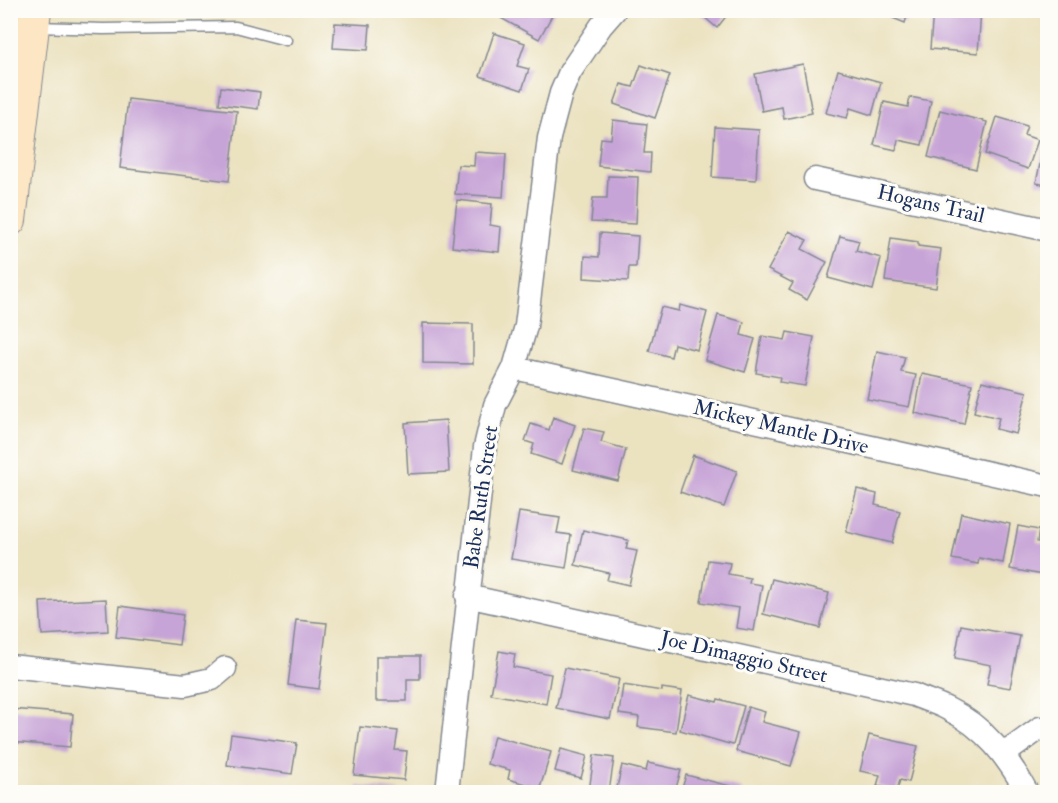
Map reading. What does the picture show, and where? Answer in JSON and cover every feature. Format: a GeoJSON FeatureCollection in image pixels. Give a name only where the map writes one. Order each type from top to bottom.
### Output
{"type":"FeatureCollection","features":[{"type":"Feature","properties":{"kind":"main road"},"geometry":{"type":"LineString","coordinates":[[10,220],[34,19]]}},
{"type":"Feature","properties":{"kind":"street","name":"Babe Ruth Street"},"geometry":{"type":"LineString","coordinates":[[447,792],[485,447],[495,405],[514,368],[526,326],[549,138],[561,93],[570,72],[615,10]]}},
{"type":"Feature","properties":{"kind":"street","name":"Hogans Trail"},"geometry":{"type":"LineString","coordinates":[[815,179],[1047,230]]}},
{"type":"Feature","properties":{"kind":"street","name":"Mickey Mantle Drive"},"geometry":{"type":"LineString","coordinates":[[514,368],[1047,486]]}},
{"type":"Feature","properties":{"kind":"street","name":"Joe Dimaggio Street"},"geometry":{"type":"LineString","coordinates":[[467,596],[914,695],[949,709],[979,729],[1004,754],[1027,792]]}},
{"type":"Feature","properties":{"kind":"street"},"geometry":{"type":"LineString","coordinates":[[10,666],[185,685],[212,679],[225,668]]}},
{"type":"Feature","properties":{"kind":"street"},"geometry":{"type":"LineString","coordinates":[[1004,754],[1040,728]]}},
{"type":"Feature","properties":{"kind":"lane"},"geometry":{"type":"LineString","coordinates":[[34,19],[104,29],[236,27],[286,40]]}},
{"type":"Feature","properties":{"kind":"building"},"geometry":{"type":"Polygon","coordinates":[[[501,10],[555,10],[539,39],[497,16],[501,10]]]}},
{"type":"Feature","properties":{"kind":"building"},"geometry":{"type":"Polygon","coordinates":[[[696,10],[731,10],[717,28],[696,10]]]}},
{"type":"Feature","properties":{"kind":"building"},"geometry":{"type":"Polygon","coordinates":[[[873,10],[909,10],[905,23],[873,10]]]}},
{"type":"Feature","properties":{"kind":"building"},"geometry":{"type":"Polygon","coordinates":[[[933,10],[981,10],[978,53],[930,49],[933,10]]]}},
{"type":"Feature","properties":{"kind":"building"},"geometry":{"type":"Polygon","coordinates":[[[335,23],[370,25],[368,50],[333,48],[335,23]]]}},
{"type":"Feature","properties":{"kind":"building"},"geometry":{"type":"Polygon","coordinates":[[[494,33],[525,43],[517,66],[529,69],[522,90],[480,76],[494,33]]]}},
{"type":"Feature","properties":{"kind":"building"},"geometry":{"type":"Polygon","coordinates":[[[803,64],[812,113],[784,119],[782,107],[762,111],[755,74],[803,64]]]}},
{"type":"Feature","properties":{"kind":"building"},"geometry":{"type":"Polygon","coordinates":[[[641,65],[670,75],[655,118],[614,104],[621,84],[633,87],[641,65]]]}},
{"type":"Feature","properties":{"kind":"building"},"geometry":{"type":"Polygon","coordinates":[[[838,70],[881,82],[872,115],[850,108],[847,118],[826,113],[838,70]]]}},
{"type":"Feature","properties":{"kind":"building"},"geometry":{"type":"Polygon","coordinates":[[[221,87],[260,92],[258,109],[219,104],[221,87]]]}},
{"type":"Feature","properties":{"kind":"building"},"geometry":{"type":"Polygon","coordinates":[[[910,97],[931,101],[922,145],[898,140],[896,150],[874,145],[884,102],[908,107],[910,97]]]}},
{"type":"Feature","properties":{"kind":"building"},"geometry":{"type":"Polygon","coordinates":[[[128,99],[237,111],[229,181],[120,168],[128,99]]]}},
{"type":"Feature","properties":{"kind":"building"},"geometry":{"type":"Polygon","coordinates":[[[940,110],[987,122],[976,169],[928,157],[940,110]]]}},
{"type":"Feature","properties":{"kind":"building"},"geometry":{"type":"Polygon","coordinates":[[[997,117],[1027,126],[1024,135],[1038,140],[1028,169],[985,154],[997,117]]]}},
{"type":"Feature","properties":{"kind":"building"},"geometry":{"type":"Polygon","coordinates":[[[613,120],[647,124],[644,153],[651,153],[650,172],[598,166],[601,138],[611,139],[613,120]]]}},
{"type":"Feature","properties":{"kind":"building"},"geometry":{"type":"Polygon","coordinates":[[[715,127],[759,130],[756,180],[712,177],[715,127]]]}},
{"type":"Feature","properties":{"kind":"building"},"geometry":{"type":"Polygon","coordinates":[[[1045,140],[1048,141],[1048,185],[1036,183],[1045,140]]]}},
{"type":"Feature","properties":{"kind":"building"},"geometry":{"type":"Polygon","coordinates":[[[475,152],[506,154],[503,197],[455,194],[458,165],[474,166],[475,152]]]}},
{"type":"Feature","properties":{"kind":"building"},"geometry":{"type":"Polygon","coordinates":[[[608,176],[638,177],[636,224],[591,222],[593,198],[607,198],[608,176]]]}},
{"type":"Feature","properties":{"kind":"building"},"geometry":{"type":"Polygon","coordinates":[[[457,200],[492,204],[490,225],[501,227],[499,252],[452,247],[457,200]]]}},
{"type":"Feature","properties":{"kind":"building"},"geometry":{"type":"Polygon","coordinates":[[[789,231],[807,240],[802,249],[827,262],[807,300],[789,290],[793,283],[768,270],[789,231]]]}},
{"type":"Feature","properties":{"kind":"building"},"geometry":{"type":"Polygon","coordinates":[[[600,233],[638,236],[636,267],[629,267],[628,281],[584,278],[585,256],[599,257],[600,233]]]}},
{"type":"Feature","properties":{"kind":"building"},"geometry":{"type":"Polygon","coordinates":[[[840,236],[859,241],[856,251],[881,258],[873,290],[828,278],[840,236]]]}},
{"type":"Feature","properties":{"kind":"building"},"geometry":{"type":"Polygon","coordinates":[[[891,238],[918,242],[918,246],[941,249],[936,288],[885,281],[891,238]]]}},
{"type":"Feature","properties":{"kind":"building"},"geometry":{"type":"Polygon","coordinates":[[[680,305],[707,312],[697,350],[674,344],[671,357],[649,351],[661,307],[679,311],[680,305]]]}},
{"type":"Feature","properties":{"kind":"building"},"geometry":{"type":"Polygon","coordinates":[[[718,315],[744,322],[741,335],[755,339],[745,372],[705,360],[718,315]]]}},
{"type":"Feature","properties":{"kind":"building"},"geometry":{"type":"Polygon","coordinates":[[[423,323],[473,324],[473,364],[423,363],[423,323]]]}},
{"type":"Feature","properties":{"kind":"building"},"geometry":{"type":"Polygon","coordinates":[[[787,332],[814,337],[805,386],[779,382],[780,377],[756,373],[762,336],[785,340],[787,332]]]}},
{"type":"Feature","properties":{"kind":"building"},"geometry":{"type":"Polygon","coordinates":[[[877,351],[905,357],[901,372],[916,375],[909,407],[867,399],[877,351]]]}},
{"type":"Feature","properties":{"kind":"building"},"geometry":{"type":"Polygon","coordinates":[[[922,374],[972,384],[964,424],[915,413],[922,374]]]}},
{"type":"Feature","properties":{"kind":"building"},"geometry":{"type":"Polygon","coordinates":[[[982,381],[1027,392],[1016,434],[996,429],[999,418],[974,412],[982,381]]]}},
{"type":"Feature","properties":{"kind":"building"},"geometry":{"type":"Polygon","coordinates":[[[553,417],[575,425],[562,464],[531,454],[534,444],[525,441],[531,424],[549,430],[553,417]]]}},
{"type":"Feature","properties":{"kind":"building"},"geometry":{"type":"Polygon","coordinates":[[[446,420],[449,472],[408,474],[405,423],[446,420]]]}},
{"type":"Feature","properties":{"kind":"building"},"geometry":{"type":"Polygon","coordinates":[[[584,428],[604,432],[601,442],[626,449],[618,481],[573,470],[584,428]]]}},
{"type":"Feature","properties":{"kind":"building"},"geometry":{"type":"Polygon","coordinates":[[[693,455],[737,471],[724,507],[680,492],[693,455]]]}},
{"type":"Feature","properties":{"kind":"building"},"geometry":{"type":"Polygon","coordinates":[[[857,489],[877,494],[875,505],[900,511],[892,543],[846,532],[857,489]]]}},
{"type":"Feature","properties":{"kind":"building"},"geometry":{"type":"Polygon","coordinates":[[[519,512],[560,518],[557,533],[571,535],[566,568],[511,559],[519,512]]]}},
{"type":"Feature","properties":{"kind":"building"},"geometry":{"type":"Polygon","coordinates":[[[961,513],[1010,524],[1003,563],[979,558],[978,564],[952,559],[961,513]]]}},
{"type":"Feature","properties":{"kind":"building"},"geometry":{"type":"Polygon","coordinates":[[[1018,526],[1039,530],[1037,542],[1048,544],[1048,576],[1010,569],[1018,526]]]}},
{"type":"Feature","properties":{"kind":"building"},"geometry":{"type":"Polygon","coordinates":[[[583,530],[628,540],[626,549],[637,551],[629,585],[607,580],[609,573],[575,565],[583,530]]]}},
{"type":"Feature","properties":{"kind":"building"},"geometry":{"type":"Polygon","coordinates":[[[708,560],[730,563],[728,574],[750,578],[749,583],[762,585],[754,631],[736,628],[739,608],[701,602],[708,560]]]}},
{"type":"Feature","properties":{"kind":"building"},"geometry":{"type":"Polygon","coordinates":[[[772,579],[829,593],[820,628],[763,614],[772,579]]]}},
{"type":"Feature","properties":{"kind":"building"},"geometry":{"type":"Polygon","coordinates":[[[106,599],[108,631],[42,635],[40,602],[106,599]]]}},
{"type":"Feature","properties":{"kind":"building"},"geometry":{"type":"Polygon","coordinates":[[[120,606],[183,615],[179,645],[116,637],[120,606]]]}},
{"type":"Feature","properties":{"kind":"building"},"geometry":{"type":"Polygon","coordinates":[[[296,620],[327,623],[319,689],[288,685],[296,620]]]}},
{"type":"Feature","properties":{"kind":"building"},"geometry":{"type":"Polygon","coordinates":[[[961,625],[1020,636],[1010,688],[987,684],[991,665],[955,658],[961,625]]]}},
{"type":"Feature","properties":{"kind":"building"},"geometry":{"type":"Polygon","coordinates":[[[499,651],[515,654],[513,667],[551,674],[546,704],[491,694],[499,651]]]}},
{"type":"Feature","properties":{"kind":"building"},"geometry":{"type":"Polygon","coordinates":[[[376,656],[420,656],[420,679],[407,679],[407,701],[376,701],[376,656]]]}},
{"type":"Feature","properties":{"kind":"building"},"geometry":{"type":"Polygon","coordinates":[[[565,668],[619,679],[610,719],[556,708],[565,668]]]}},
{"type":"Feature","properties":{"kind":"building"},"geometry":{"type":"Polygon","coordinates":[[[623,685],[662,691],[662,688],[682,691],[676,732],[638,727],[639,717],[619,714],[623,685]]]}},
{"type":"Feature","properties":{"kind":"building"},"geometry":{"type":"Polygon","coordinates":[[[689,695],[744,706],[733,745],[680,730],[689,695]]]}},
{"type":"Feature","properties":{"kind":"building"},"geometry":{"type":"Polygon","coordinates":[[[748,707],[765,712],[762,722],[801,732],[791,766],[736,751],[748,707]]]}},
{"type":"Feature","properties":{"kind":"building"},"geometry":{"type":"Polygon","coordinates":[[[10,709],[73,714],[70,747],[10,742],[10,709]]]}},
{"type":"Feature","properties":{"kind":"building"},"geometry":{"type":"Polygon","coordinates":[[[360,727],[398,731],[395,750],[407,751],[404,780],[354,775],[360,727]]]}},
{"type":"Feature","properties":{"kind":"building"},"geometry":{"type":"Polygon","coordinates":[[[231,734],[297,743],[292,774],[227,765],[231,734]]]}},
{"type":"Feature","properties":{"kind":"building"},"geometry":{"type":"Polygon","coordinates":[[[869,735],[918,746],[909,782],[900,780],[897,790],[877,786],[880,775],[860,771],[869,735]]]}},
{"type":"Feature","properties":{"kind":"building"},"geometry":{"type":"Polygon","coordinates":[[[494,736],[551,752],[540,788],[508,779],[510,770],[487,764],[494,736]]]}},
{"type":"Feature","properties":{"kind":"building"},"geometry":{"type":"Polygon","coordinates":[[[561,749],[587,756],[581,778],[555,771],[561,749]]]}},
{"type":"Feature","properties":{"kind":"building"},"geometry":{"type":"Polygon","coordinates":[[[594,755],[614,758],[609,792],[589,792],[594,755]]]}},
{"type":"Feature","properties":{"kind":"building"},"geometry":{"type":"Polygon","coordinates":[[[648,763],[681,770],[675,792],[616,792],[622,765],[646,771],[648,763]]]}},
{"type":"Feature","properties":{"kind":"building"},"geometry":{"type":"Polygon","coordinates":[[[686,775],[742,789],[741,792],[681,792],[686,775]]]}},
{"type":"Feature","properties":{"kind":"building"},"geometry":{"type":"Polygon","coordinates":[[[358,786],[399,791],[358,792],[358,786]]]}}]}
